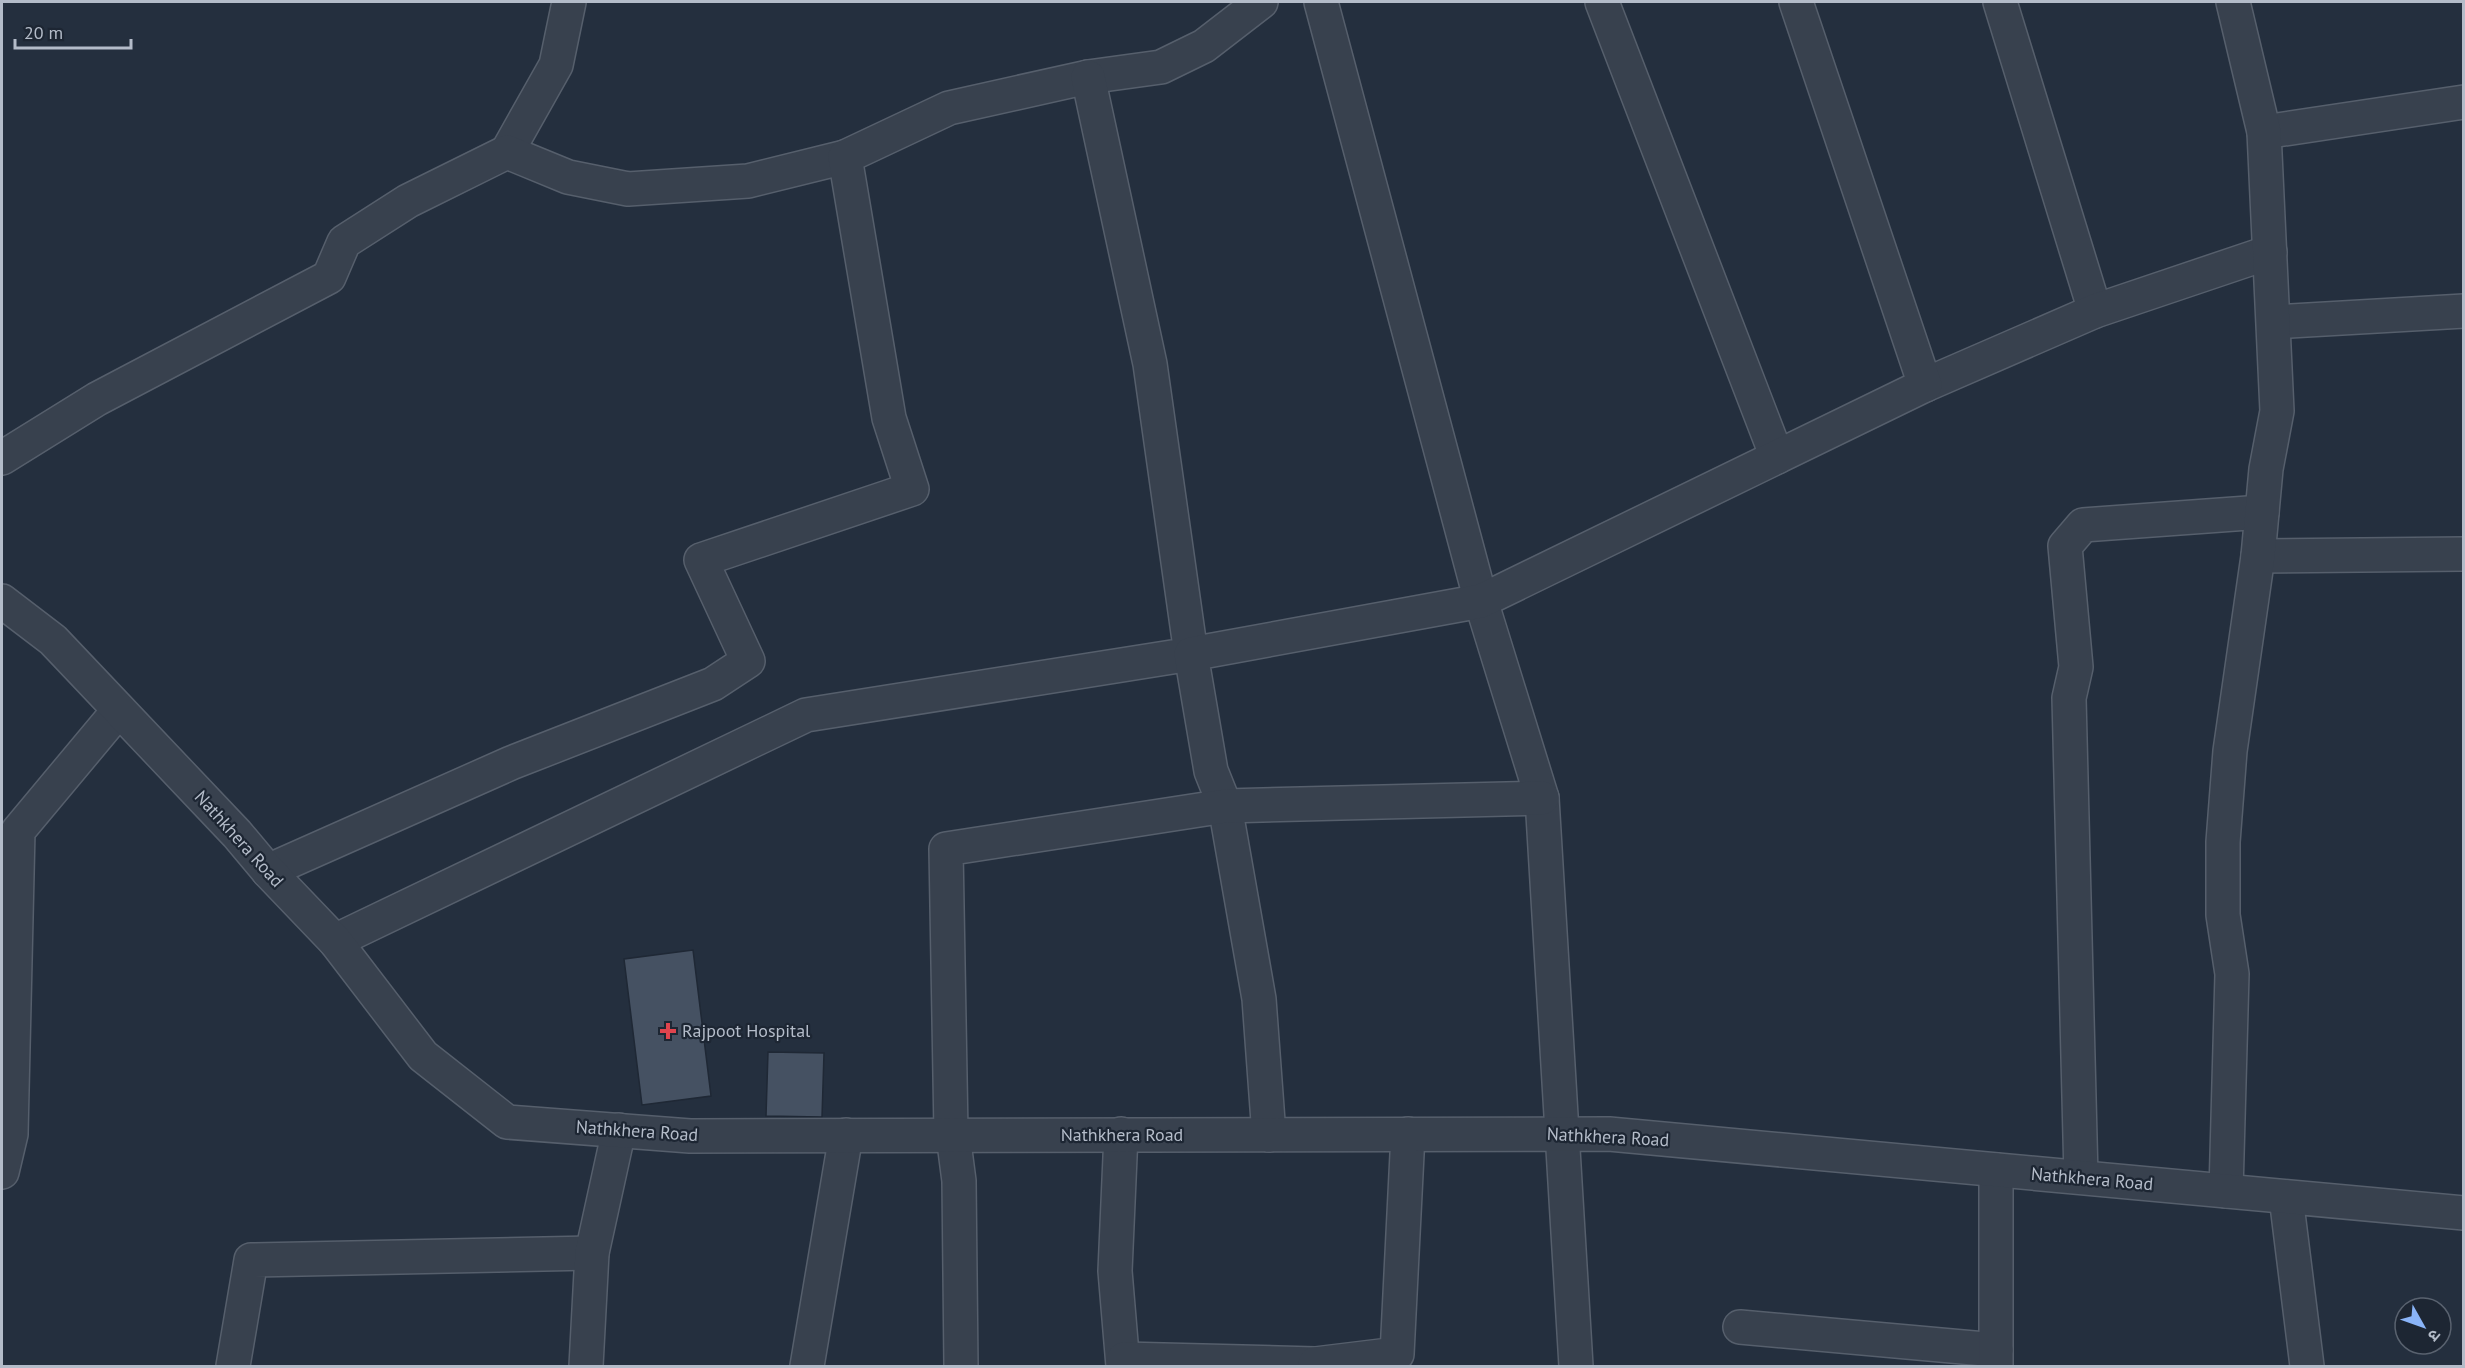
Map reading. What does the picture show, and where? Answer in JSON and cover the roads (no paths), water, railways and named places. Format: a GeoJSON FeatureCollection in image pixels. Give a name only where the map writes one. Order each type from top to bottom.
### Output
{"type":"FeatureCollection","features":[{"type":"Feature","properties":{"kind":"street"},"geometry":{"type":"LineString","coordinates":[[2,458],[97,399],[329,277],[344,242],[408,201],[507,152],[556,65],[569,2]]}},
{"type":"Feature","properties":{"kind":"street"},"geometry":{"type":"LineString","coordinates":[[507,152],[568,177],[628,189],[748,181],[845,157],[948,108],[1088,77],[1161,67],[1204,46],[1261,2]]}},
{"type":"Feature","properties":{"kind":"street"},"geometry":{"type":"LineString","coordinates":[[1321,2],[1481,601],[1542,798],[1576,1366]]}},
{"type":"Feature","properties":{"kind":"street"},"geometry":{"type":"LineString","coordinates":[[1602,2],[1777,457]]}},
{"type":"Feature","properties":{"kind":"street"},"geometry":{"type":"LineString","coordinates":[[1796,2],[1925,385]]}},
{"type":"Feature","properties":{"kind":"street"},"geometry":{"type":"LineString","coordinates":[[2000,2],[2095,311]]}},
{"type":"Feature","properties":{"kind":"street"},"geometry":{"type":"LineString","coordinates":[[2226,1191],[2232,974],[2223,915],[2223,842],[2230,751],[2258,556],[2266,469],[2277,411],[2264,132],[2232,2]]}},
{"type":"Feature","properties":{"kind":"street"},"geometry":{"type":"LineString","coordinates":[[1088,77],[1150,364],[1191,654],[1211,771],[1225,806],[1259,999],[1269,1135]]}},
{"type":"Feature","properties":{"kind":"street"},"geometry":{"type":"LineString","coordinates":[[2264,132],[2463,102]]}},
{"type":"Feature","properties":{"kind":"street"},"geometry":{"type":"LineString","coordinates":[[268,871],[511,763],[713,684],[748,661],[701,560],[912,489],[889,418],[845,157]]}},
{"type":"Feature","properties":{"kind":"street"},"geometry":{"type":"LineString","coordinates":[[335,941],[806,715],[1191,654],[1481,601],[1925,385],[2095,311],[2270,252]]}},
{"type":"Feature","properties":{"kind":"street"},"geometry":{"type":"LineString","coordinates":[[2274,322],[2463,311]]}},
{"type":"Feature","properties":{"kind":"street"},"geometry":{"type":"LineString","coordinates":[[2081,1178],[2069,698],[2076,667],[2065,546],[2083,525],[2262,512]]}},
{"type":"Feature","properties":{"kind":"street"},"geometry":{"type":"LineString","coordinates":[[2258,556],[2463,554]]}},
{"type":"Feature","properties":{"kind":"street","name":"Nathkhera Road"},"geometry":{"type":"LineString","coordinates":[[2,601],[53,640],[237,834],[268,871],[335,941],[423,1056],[507,1122],[690,1136],[1609,1134],[2463,1213]]}},
{"type":"Feature","properties":{"kind":"street"},"geometry":{"type":"LineString","coordinates":[[2,1172],[11,1134],[7,984],[18,831],[119,710]]}},
{"type":"Feature","properties":{"kind":"street"},"geometry":{"type":"LineString","coordinates":[[962,1366],[959,1181],[954,1135],[951,1133],[946,849],[1225,806],[1542,798]]}},
{"type":"Feature","properties":{"kind":"street"},"geometry":{"type":"LineString","coordinates":[[586,1366],[592,1252],[619,1130]]}},
{"type":"Feature","properties":{"kind":"street"},"geometry":{"type":"LineString","coordinates":[[1121,1134],[1115,1271],[1123,1363],[1315,1365],[1397,1354],[1407,1134]]}},
{"type":"Feature","properties":{"kind":"street"},"geometry":{"type":"LineString","coordinates":[[807,1366],[846,1135]]}},
{"type":"Feature","properties":{"kind":"street"},"geometry":{"type":"LineString","coordinates":[[1740,1327],[1996,1358],[1996,1170]]}},
{"type":"Feature","properties":{"kind":"street"},"geometry":{"type":"LineString","coordinates":[[2286,1197],[2307,1366]]}},
{"type":"Feature","properties":{"kind":"street"},"geometry":{"type":"LineString","coordinates":[[233,1366],[251,1260],[592,1252]]}},
{"type":"Feature","properties":{"kind":"place","name":"Rajpoot Hospital"},"geometry":{"type":"Point","coordinates":[668,1031]}}]}
